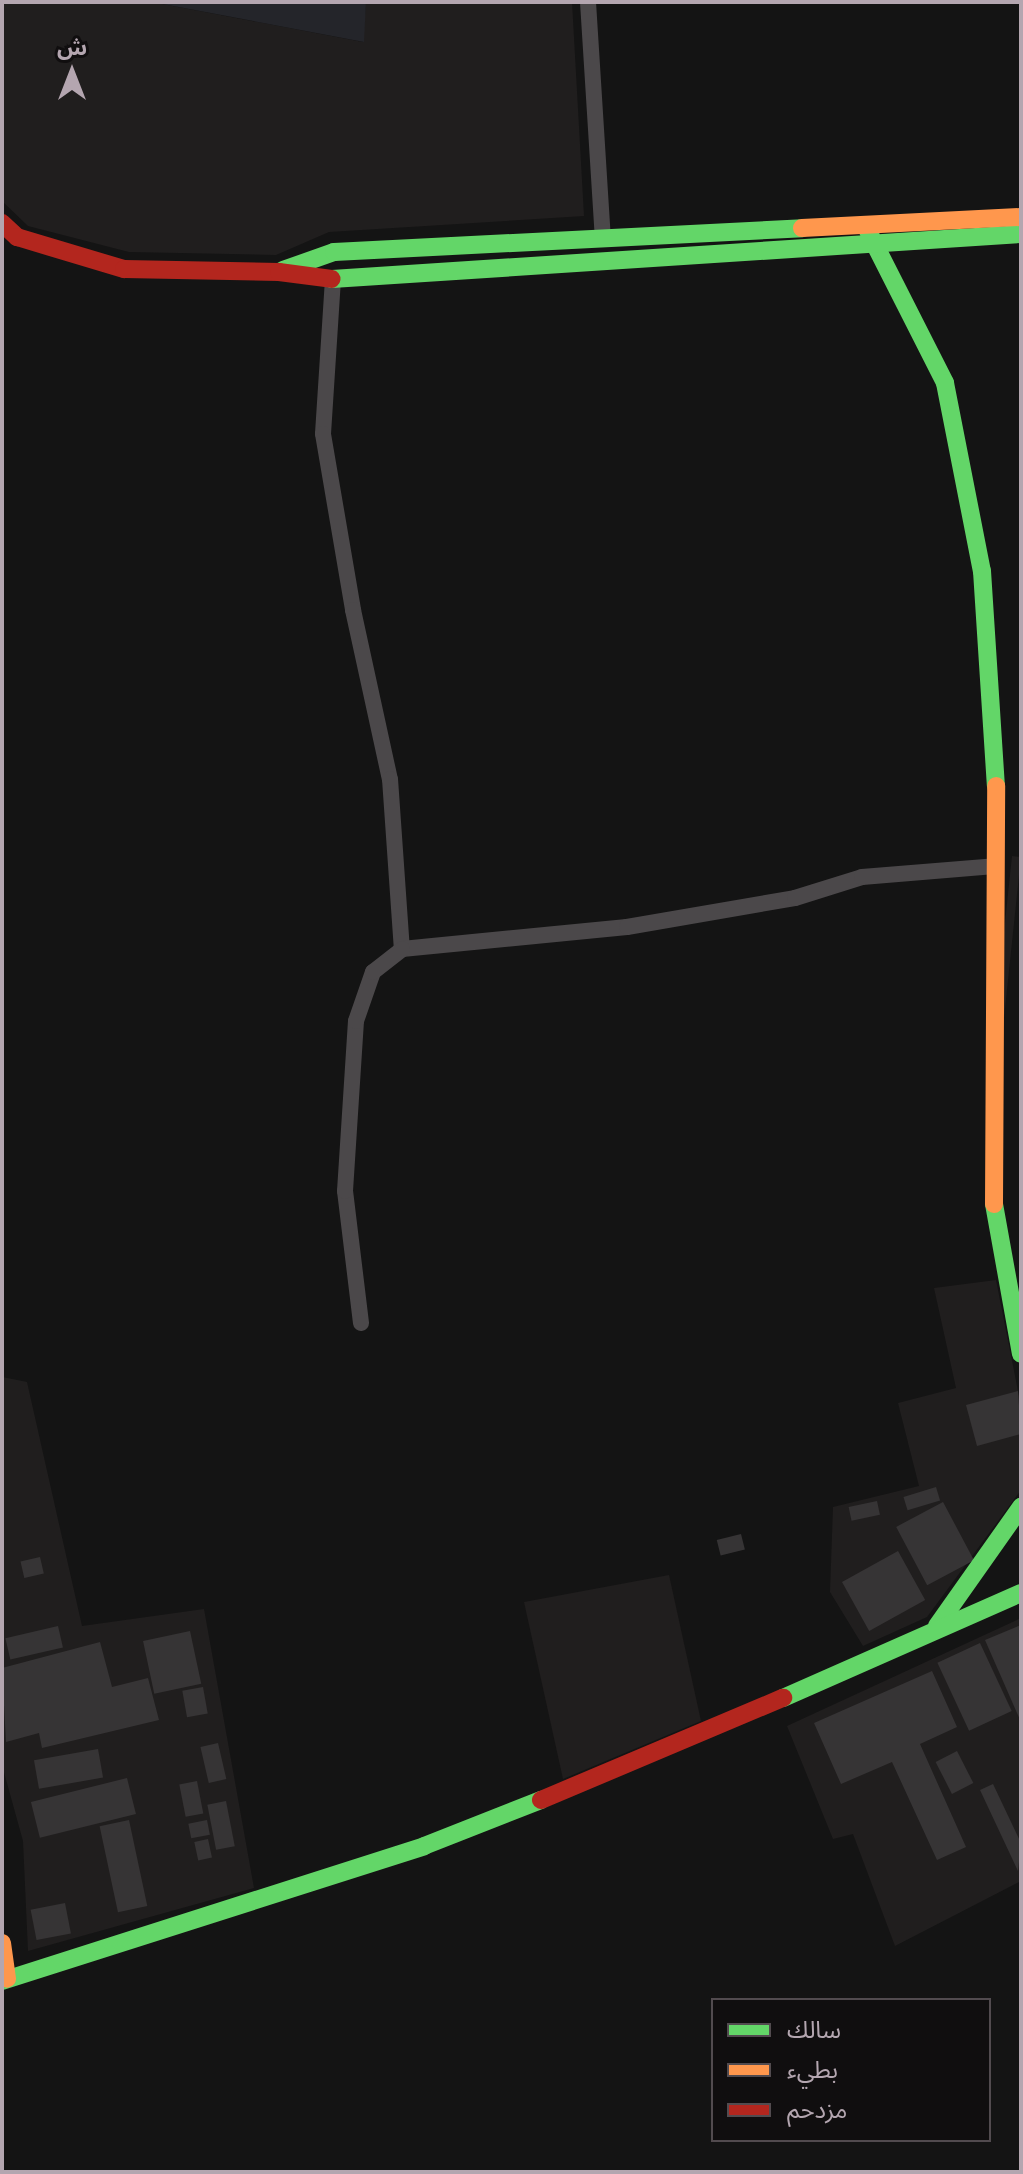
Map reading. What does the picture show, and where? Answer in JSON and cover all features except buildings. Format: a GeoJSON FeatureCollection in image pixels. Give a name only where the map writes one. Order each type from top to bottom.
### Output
{"type":"FeatureCollection","features":[{"type":"Feature","properties":{"kind":"main road"},"geometry":{"type":"LineString","coordinates":[[279,272],[334,252],[1021,217]]}},
{"type":"Feature","properties":{"kind":"main road"},"geometry":{"type":"LineString","coordinates":[[2,223],[10,237],[124,269],[279,272],[333,279],[1021,234]]}},
{"type":"Feature","properties":{"kind":"main road"},"geometry":{"type":"LineString","coordinates":[[865,225],[945,383],[982,571],[996,747],[994,1213],[1021,1354]]}},
{"type":"Feature","properties":{"kind":"main road"},"geometry":{"type":"LineString","coordinates":[[937,1626],[1021,1507]]}},
{"type":"Feature","properties":{"kind":"main road"},"geometry":{"type":"LineString","coordinates":[[2,1943],[5,1980],[424,1846],[644,1760],[937,1626],[1021,1593]]}},
{"type":"Feature","properties":{"kind":"street"},"geometry":{"type":"LineString","coordinates":[[588,2],[603,238]]}},
{"type":"Feature","properties":{"kind":"street"},"geometry":{"type":"LineString","coordinates":[[333,279],[323,434],[353,610],[390,779],[402,949]]}},
{"type":"Feature","properties":{"kind":"street"},"geometry":{"type":"LineString","coordinates":[[361,1323],[345,1191],[356,1021],[373,972],[402,949],[627,927],[795,898],[862,877],[995,866]]}},
{"type":"Feature","properties":{"kind":"shaded area"},"geometry":{"type":"Polygon","coordinates":[[[2,2],[152,2],[363,42],[366,2],[572,2],[584,216],[329,232],[276,255],[129,252],[28,226],[2,201],[2,2]]]}},
{"type":"Feature","properties":{"kind":"shaded area"},"geometry":{"type":"Polygon","coordinates":[[[152,2],[366,2],[364,42],[152,2]]]}},
{"type":"Feature","properties":{"kind":"shaded area"},"geometry":{"type":"Polygon","coordinates":[[[1012,856],[1021,857],[995,1109],[986,1108],[1012,856]]]}},
{"type":"Feature","properties":{"kind":"shaded area"},"geometry":{"type":"Polygon","coordinates":[[[996,1280],[1021,1406],[1021,1490],[927,1617],[863,1646],[830,1592],[833,1507],[919,1486],[898,1403],[956,1388],[934,1288],[996,1280]]]}},
{"type":"Feature","properties":{"kind":"shaded area"},"geometry":{"type":"Polygon","coordinates":[[[2,1377],[27,1382],[82,1626],[204,1609],[254,1888],[28,1951],[23,1841],[2,1765],[2,1377]]]}},
{"type":"Feature","properties":{"kind":"shaded area"},"geometry":{"type":"Polygon","coordinates":[[[669,1575],[701,1721],[563,1779],[524,1602],[669,1575]]]}},
{"type":"Feature","properties":{"kind":"shaded area"},"geometry":{"type":"Polygon","coordinates":[[[1021,1618],[1021,1881],[895,1946],[853,1834],[833,1839],[787,1726],[1021,1618]]]}},
{"type":"Feature","properties":{"kind":"traffic: fast"},"geometry":{"type":"LineString","coordinates":[[865,225],[945,383],[982,571],[996,786]]}},
{"type":"Feature","properties":{"kind":"traffic: fast"},"geometry":{"type":"LineString","coordinates":[[283,270],[334,252],[802,228]]}},
{"type":"Feature","properties":{"kind":"traffic: fast"},"geometry":{"type":"LineString","coordinates":[[332,279],[1021,234]]}},
{"type":"Feature","properties":{"kind":"traffic: fast"},"geometry":{"type":"LineString","coordinates":[[994,1204],[1021,1354]]}},
{"type":"Feature","properties":{"kind":"traffic: fast"},"geometry":{"type":"LineString","coordinates":[[937,1626],[1021,1507]]}},
{"type":"Feature","properties":{"kind":"traffic: fast"},"geometry":{"type":"LineString","coordinates":[[783,1698],[1021,1593]]}},
{"type":"Feature","properties":{"kind":"traffic: fast"},"geometry":{"type":"LineString","coordinates":[[2,1981],[424,1846],[541,1800]]}},
{"type":"Feature","properties":{"kind":"traffic: slow"},"geometry":{"type":"LineString","coordinates":[[802,228],[1021,217]]}},
{"type":"Feature","properties":{"kind":"traffic: slow"},"geometry":{"type":"LineString","coordinates":[[994,1204],[996,786]]}},
{"type":"Feature","properties":{"kind":"traffic: slow"},"geometry":{"type":"LineString","coordinates":[[2,1943],[7,1979]]}},
{"type":"Feature","properties":{"kind":"traffic: jam"},"geometry":{"type":"LineString","coordinates":[[2,223],[17,237],[124,269],[279,272],[332,279]]}},
{"type":"Feature","properties":{"kind":"traffic: jam"},"geometry":{"type":"LineString","coordinates":[[541,1800],[783,1698]]}}]}
